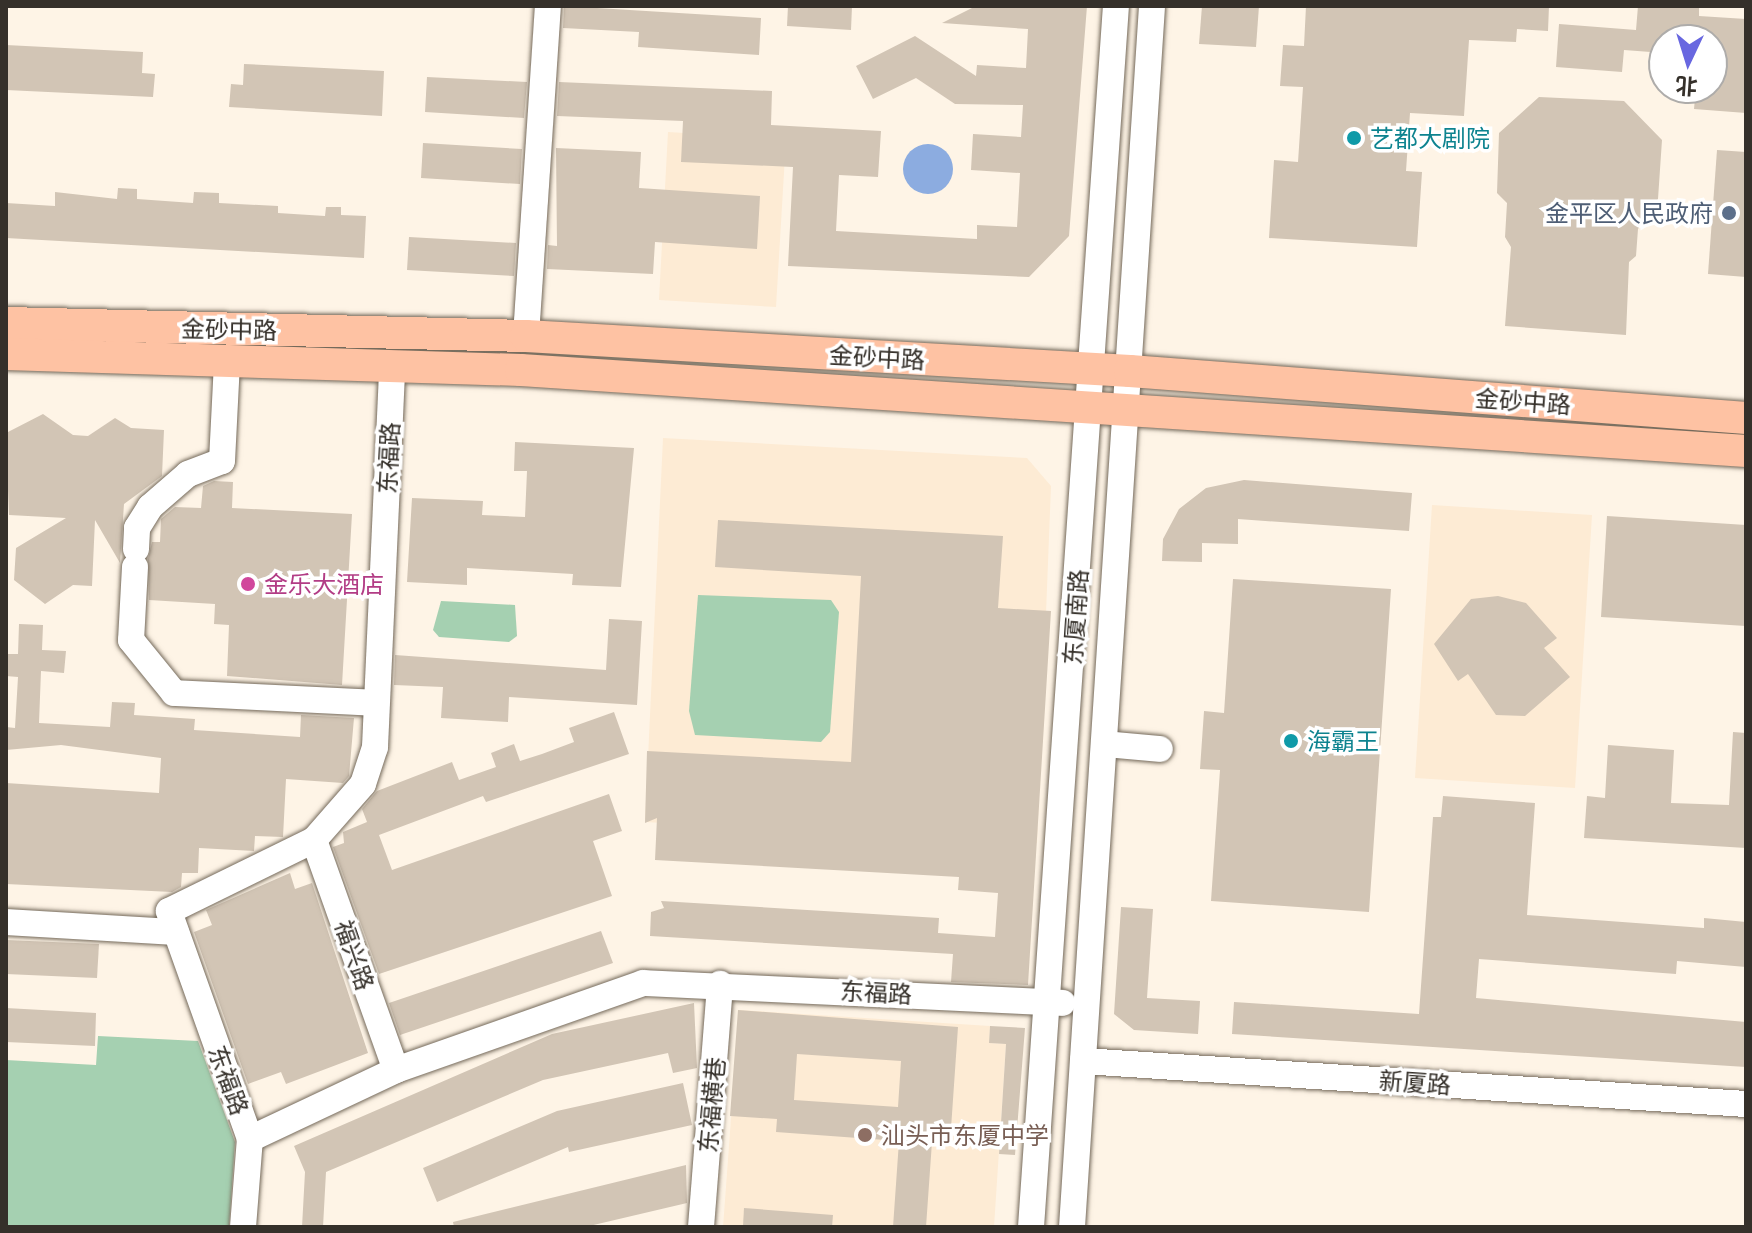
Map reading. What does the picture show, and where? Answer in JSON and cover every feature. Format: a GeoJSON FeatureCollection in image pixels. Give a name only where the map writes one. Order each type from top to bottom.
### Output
{"type":"FeatureCollection","features":[{"type":"Feature","properties":{"kind":"main road","name":"金砂中路"},"geometry":{"type":"LineString","coordinates":[[6,323],[526,336],[1130,371],[1746,418]]}},
{"type":"Feature","properties":{"kind":"main road","name":"金砂中路"},"geometry":{"type":"LineString","coordinates":[[6,354],[392,366],[1127,407],[1746,451]]}},
{"type":"Feature","properties":{"kind":"street"},"geometry":{"type":"LineString","coordinates":[[526,336],[548,6]]}},
{"type":"Feature","properties":{"kind":"street","name":"东厦南路"},"geometry":{"type":"LineString","coordinates":[[1031,1227],[1116,6]]}},
{"type":"Feature","properties":{"kind":"street"},"geometry":{"type":"LineString","coordinates":[[1072,1227],[1152,6]]}},
{"type":"Feature","properties":{"kind":"street"},"geometry":{"type":"LineString","coordinates":[[227,361],[222,461],[188,474],[150,507],[137,528],[131,640],[174,693],[376,703]]}},
{"type":"Feature","properties":{"kind":"street","name":"东福路"},"geometry":{"type":"LineString","coordinates":[[392,366],[375,747],[363,784],[314,840],[169,911],[250,1139],[396,1070],[643,983],[720,984],[1088,1005]]}},
{"type":"Feature","properties":{"kind":"street"},"geometry":{"type":"LineString","coordinates":[[1105,744],[1160,749]]}},
{"type":"Feature","properties":{"kind":"street","name":"福兴路"},"geometry":{"type":"LineString","coordinates":[[314,840],[396,1070]]}},
{"type":"Feature","properties":{"kind":"street"},"geometry":{"type":"LineString","coordinates":[[6,922],[176,932]]}},
{"type":"Feature","properties":{"kind":"street","name":"东福横巷"},"geometry":{"type":"LineString","coordinates":[[701,1227],[720,984]]}},
{"type":"Feature","properties":{"kind":"street","name":"新厦路"},"geometry":{"type":"LineString","coordinates":[[1083,1061],[1746,1104]]}},
{"type":"Feature","properties":{"kind":"street"},"geometry":{"type":"LineString","coordinates":[[243,1227],[250,1139]]}},
{"type":"Feature","properties":{"kind":"shaded area"},"geometry":{"type":"Polygon","coordinates":[[[668,132],[786,139],[776,307],[659,300],[668,132]]]}},
{"type":"Feature","properties":{"kind":"shaded area"},"geometry":{"type":"Polygon","coordinates":[[[663,438],[1027,458],[1051,486],[1037,843],[645,822],[663,438]]]}},
{"type":"Feature","properties":{"kind":"shaded area"},"geometry":{"type":"Polygon","coordinates":[[[1432,505],[1592,515],[1575,788],[1415,778],[1432,505]]]}},
{"type":"Feature","properties":{"kind":"shaded area","name":"汕头市东厦中学"},"geometry":{"type":"Polygon","coordinates":[[[739,1010],[990,1026],[989,1043],[1006,1044],[994,1227],[723,1227],[739,1010]]]}},
{"type":"Feature","properties":{"kind":"green space"},"geometry":{"type":"Polygon","coordinates":[[[698,595],[831,600],[839,612],[830,732],[821,742],[695,735],[689,711],[698,595]]]}},
{"type":"Feature","properties":{"kind":"green space"},"geometry":{"type":"Polygon","coordinates":[[[441,601],[515,605],[517,636],[509,642],[439,637],[433,630],[441,601]]]}},
{"type":"Feature","properties":{"kind":"green space"},"geometry":{"type":"Polygon","coordinates":[[[98,1036],[198,1041],[235,1142],[229,1227],[6,1227],[6,1060],[96,1065],[98,1036]]]}},
{"type":"Feature","properties":{"kind":"water"},"geometry":{"type":"Polygon","coordinates":[[[928,144],[946,151],[953,169],[946,187],[928,194],[910,187],[903,169],[910,151],[928,144]]]}},
{"type":"Feature","properties":{"kind":"building"},"geometry":{"type":"Polygon","coordinates":[[[564,6],[761,18],[759,55],[638,47],[639,32],[563,28],[564,6]]]}},
{"type":"Feature","properties":{"kind":"building"},"geometry":{"type":"Polygon","coordinates":[[[788,6],[852,6],[851,30],[787,26],[788,6]]]}},
{"type":"Feature","properties":{"kind":"building"},"geometry":{"type":"Polygon","coordinates":[[[976,6],[1087,6],[1069,236],[1029,277],[788,266],[793,167],[681,162],[683,121],[557,116],[559,82],[772,91],[771,125],[881,131],[878,177],[839,175],[836,231],[977,239],[977,225],[1017,227],[1020,173],[971,170],[973,134],[1021,137],[1023,105],[955,104],[916,78],[873,99],[856,66],[915,36],[976,76],[977,65],[1026,68],[1028,29],[942,23],[976,6]]]}},
{"type":"Feature","properties":{"kind":"building"},"geometry":{"type":"Polygon","coordinates":[[[1202,6],[1259,6],[1256,47],[1199,44],[1202,6]]]}},
{"type":"Feature","properties":{"kind":"building","name":"艺都大剧院"},"geometry":{"type":"Polygon","coordinates":[[[1306,6],[1549,6],[1548,31],[1517,29],[1516,42],[1469,40],[1464,116],[1410,113],[1406,171],[1422,172],[1417,247],[1269,238],[1274,160],[1298,162],[1303,87],[1280,86],[1283,45],[1304,46],[1306,6]]]}},
{"type":"Feature","properties":{"kind":"building"},"geometry":{"type":"Polygon","coordinates":[[[1638,6],[1699,6],[1699,16],[1746,19],[1746,113],[1694,109],[1694,104],[1728,104],[1728,24],[1648,24],[1648,52],[1624,50],[1622,72],[1556,67],[1559,24],[1636,30],[1638,6]]]}},
{"type":"Feature","properties":{"kind":"building"},"geometry":{"type":"Polygon","coordinates":[[[6,45],[143,52],[142,73],[155,74],[153,97],[6,90],[6,45]]]}},
{"type":"Feature","properties":{"kind":"building"},"geometry":{"type":"Polygon","coordinates":[[[244,64],[384,71],[382,116],[229,107],[231,84],[243,85],[244,64]]]}},
{"type":"Feature","properties":{"kind":"building"},"geometry":{"type":"Polygon","coordinates":[[[427,77],[527,82],[524,118],[425,112],[427,77]]]}},
{"type":"Feature","properties":{"kind":"building"},"geometry":{"type":"Polygon","coordinates":[[[1539,97],[1624,101],[1662,140],[1658,199],[1638,229],[1636,256],[1629,262],[1626,335],[1505,326],[1511,247],[1505,237],[1507,203],[1497,193],[1499,133],[1539,97]]]}},
{"type":"Feature","properties":{"kind":"building"},"geometry":{"type":"Polygon","coordinates":[[[423,143],[522,149],[520,184],[421,178],[423,143]]]}},
{"type":"Feature","properties":{"kind":"building"},"geometry":{"type":"Polygon","coordinates":[[[556,148],[641,152],[639,188],[760,196],[757,249],[655,242],[653,274],[547,269],[548,245],[557,246],[556,148]]]}},
{"type":"Feature","properties":{"kind":"building","name":"金平区人民政府"},"geometry":{"type":"Polygon","coordinates":[[[1717,150],[1746,152],[1746,277],[1708,274],[1717,150]]]}},
{"type":"Feature","properties":{"kind":"building"},"geometry":{"type":"Polygon","coordinates":[[[118,188],[137,189],[137,199],[193,203],[194,192],[219,193],[219,203],[278,206],[278,213],[325,216],[326,207],[341,207],[341,215],[366,216],[364,258],[6,238],[6,203],[55,206],[55,192],[117,199],[118,188]]]}},
{"type":"Feature","properties":{"kind":"building"},"geometry":{"type":"Polygon","coordinates":[[[409,237],[516,243],[514,276],[407,270],[409,237]]]}},
{"type":"Feature","properties":{"kind":"building"},"geometry":{"type":"Polygon","coordinates":[[[43,414],[73,435],[88,436],[115,418],[131,428],[164,430],[162,476],[124,504],[120,563],[95,520],[92,586],[73,585],[45,604],[14,580],[16,548],[66,518],[9,515],[7,466],[8,432],[43,414]]]}},
{"type":"Feature","properties":{"kind":"building"},"geometry":{"type":"Polygon","coordinates":[[[515,442],[634,448],[621,587],[572,585],[573,574],[467,568],[467,585],[407,582],[412,498],[483,501],[482,515],[525,517],[527,471],[514,471],[515,442]]]}},
{"type":"Feature","properties":{"kind":"building"},"geometry":{"type":"Polygon","coordinates":[[[1244,480],[1412,493],[1409,531],[1238,519],[1238,544],[1202,543],[1202,562],[1162,561],[1163,539],[1179,509],[1206,488],[1244,480]]]}},
{"type":"Feature","properties":{"kind":"building","name":"金乐大酒店"},"geometry":{"type":"Polygon","coordinates":[[[214,481],[233,482],[232,508],[352,514],[342,685],[227,676],[229,625],[214,624],[215,604],[149,600],[148,559],[152,542],[160,542],[161,519],[175,507],[201,508],[203,486],[214,481]]]}},
{"type":"Feature","properties":{"kind":"building"},"geometry":{"type":"Polygon","coordinates":[[[1607,516],[1746,525],[1746,626],[1601,617],[1607,516]]]}},
{"type":"Feature","properties":{"kind":"building"},"geometry":{"type":"Polygon","coordinates":[[[718,520],[1003,536],[998,608],[1051,611],[1028,985],[951,982],[953,954],[650,936],[651,912],[664,908],[661,901],[939,918],[938,933],[995,937],[998,893],[958,890],[959,877],[655,860],[657,818],[645,823],[647,751],[851,762],[861,576],[715,567],[718,520]]]}},
{"type":"Feature","properties":{"kind":"building","name":"海霸王"},"geometry":{"type":"Polygon","coordinates":[[[1233,579],[1391,589],[1369,912],[1211,901],[1220,770],[1200,769],[1204,711],[1224,713],[1233,579]]]}},
{"type":"Feature","properties":{"kind":"building"},"geometry":{"type":"Polygon","coordinates":[[[1498,596],[1526,603],[1557,638],[1544,648],[1570,677],[1525,716],[1496,715],[1468,674],[1458,681],[1434,644],[1471,599],[1498,596]]]}},
{"type":"Feature","properties":{"kind":"building"},"geometry":{"type":"Polygon","coordinates":[[[609,619],[642,621],[637,705],[509,697],[508,722],[441,718],[443,687],[394,685],[395,655],[606,670],[609,619]]]}},
{"type":"Feature","properties":{"kind":"building"},"geometry":{"type":"Polygon","coordinates":[[[19,624],[43,625],[42,650],[66,651],[64,673],[41,671],[39,723],[110,727],[112,702],[135,703],[134,715],[195,719],[194,730],[300,737],[301,715],[354,718],[349,776],[343,783],[286,779],[283,837],[255,836],[254,851],[199,848],[198,873],[182,873],[181,887],[172,892],[6,884],[6,783],[159,793],[161,758],[61,745],[6,750],[6,727],[15,728],[18,677],[6,676],[6,654],[18,654],[19,624]]]}},
{"type":"Feature","properties":{"kind":"building"},"geometry":{"type":"Polygon","coordinates":[[[614,712],[629,754],[486,802],[483,796],[379,835],[392,870],[609,794],[622,831],[593,841],[612,896],[379,974],[333,847],[344,843],[343,832],[367,822],[362,809],[377,791],[452,762],[459,780],[496,767],[491,753],[514,744],[520,761],[542,754],[574,742],[569,728],[614,712]]]}},
{"type":"Feature","properties":{"kind":"building"},"geometry":{"type":"Polygon","coordinates":[[[1733,732],[1746,733],[1746,848],[1584,838],[1587,796],[1605,798],[1608,745],[1674,750],[1671,803],[1729,805],[1733,732]]]}},
{"type":"Feature","properties":{"kind":"building"},"geometry":{"type":"Polygon","coordinates":[[[1443,796],[1535,803],[1527,915],[1704,928],[1704,918],[1746,922],[1746,967],[1677,961],[1676,974],[1479,959],[1476,998],[1746,1022],[1746,1067],[1232,1034],[1234,1002],[1419,1014],[1433,817],[1441,817],[1443,796]]]}},
{"type":"Feature","properties":{"kind":"building"},"geometry":{"type":"Polygon","coordinates":[[[290,873],[295,889],[312,883],[368,1053],[286,1084],[281,1072],[248,1084],[194,932],[212,925],[206,910],[290,873]]]}},
{"type":"Feature","properties":{"kind":"building"},"geometry":{"type":"Polygon","coordinates":[[[1121,907],[1153,909],[1147,998],[1200,1001],[1198,1034],[1134,1030],[1114,1014],[1121,907]]]}},
{"type":"Feature","properties":{"kind":"building"},"geometry":{"type":"Polygon","coordinates":[[[601,931],[613,963],[400,1035],[389,1003],[601,931]]]}},
{"type":"Feature","properties":{"kind":"building"},"geometry":{"type":"Polygon","coordinates":[[[6,940],[99,944],[97,978],[6,974],[6,940]]]}},
{"type":"Feature","properties":{"kind":"building"},"geometry":{"type":"Polygon","coordinates":[[[694,1003],[697,1068],[673,1073],[668,1053],[543,1080],[326,1172],[323,1227],[302,1227],[305,1172],[294,1146],[552,1034],[694,1003]]]}},
{"type":"Feature","properties":{"kind":"building"},"geometry":{"type":"Polygon","coordinates":[[[6,1008],[96,1013],[95,1046],[6,1042],[6,1008]]]}},
{"type":"Feature","properties":{"kind":"building"},"geometry":{"type":"Polygon","coordinates":[[[738,1010],[958,1027],[950,1143],[932,1142],[926,1227],[893,1227],[899,1141],[776,1132],[777,1119],[730,1116],[738,1010]],[[797,1054],[794,1100],[898,1107],[901,1061],[797,1054]]]}},
{"type":"Feature","properties":{"kind":"building"},"geometry":{"type":"Polygon","coordinates":[[[990,1026],[1025,1028],[1015,1155],[999,1154],[1006,1044],[989,1043],[990,1026]]]}},
{"type":"Feature","properties":{"kind":"building"},"geometry":{"type":"Polygon","coordinates":[[[683,1083],[692,1125],[569,1152],[568,1147],[437,1202],[423,1168],[557,1111],[683,1083]]]}},
{"type":"Feature","properties":{"kind":"building"},"geometry":{"type":"Polygon","coordinates":[[[686,1165],[687,1203],[585,1227],[454,1227],[453,1222],[686,1165]]]}},
{"type":"Feature","properties":{"kind":"building"},"geometry":{"type":"Polygon","coordinates":[[[744,1208],[833,1215],[832,1227],[743,1226],[744,1208]]]}},
{"type":"Feature","properties":{"kind":"place","name":"艺都大剧院"},"geometry":{"type":"Point","coordinates":[1354,138]}},
{"type":"Feature","properties":{"kind":"place","name":"金平区人民政府"},"geometry":{"type":"Point","coordinates":[1729,213]}},
{"type":"Feature","properties":{"kind":"place","name":"金乐大酒店"},"geometry":{"type":"Point","coordinates":[248,584]}},
{"type":"Feature","properties":{"kind":"place","name":"海霸王"},"geometry":{"type":"Point","coordinates":[1291,741]}},
{"type":"Feature","properties":{"kind":"place","name":"汕头市东厦中学"},"geometry":{"type":"Point","coordinates":[865,1135]}}]}
